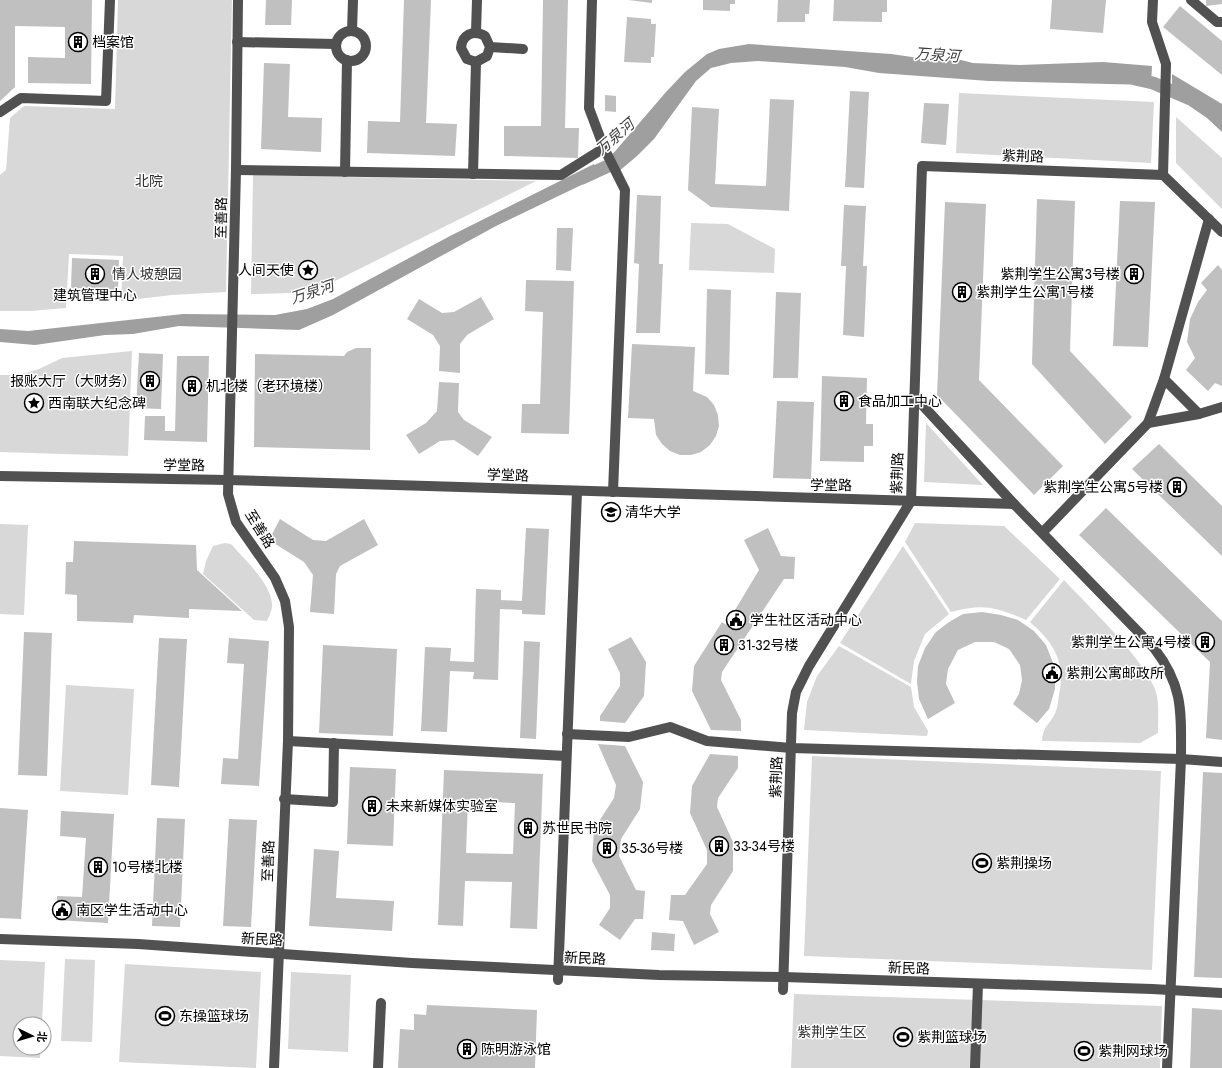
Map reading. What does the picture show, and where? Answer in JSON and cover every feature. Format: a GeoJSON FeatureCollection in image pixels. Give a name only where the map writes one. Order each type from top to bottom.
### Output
{"type":"FeatureCollection","features":[{"type":"Feature","properties":{"kind":"street"},"geometry":{"type":"LineString","coordinates":[[0,112],[21,98],[106,101],[110,0]]}},
{"type":"Feature","properties":{"kind":"street","name":"至善路"},"geometry":{"type":"LineString","coordinates":[[238,0],[233,331],[228,480],[230,503],[236,522],[275,578],[285,601],[289,627],[288,741],[284,799],[274,1068]]}},
{"type":"Feature","properties":{"kind":"street"},"geometry":{"type":"LineString","coordinates":[[352,31],[353,0]]}},
{"type":"Feature","properties":{"kind":"street"},"geometry":{"type":"LineString","coordinates":[[476,32],[477,0]]}},
{"type":"Feature","properties":{"kind":"street"},"geometry":{"type":"LineString","coordinates":[[592,0],[589,108],[604,148],[625,190],[613,492]]}},
{"type":"Feature","properties":{"kind":"street"},"geometry":{"type":"LineString","coordinates":[[1153,0],[1152,22],[1166,64],[1163,174],[1222,232]]}},
{"type":"Feature","properties":{"kind":"street"},"geometry":{"type":"LineString","coordinates":[[1191,0],[1217,22],[1222,22]]}},
{"type":"Feature","properties":{"kind":"street"},"geometry":{"type":"LineString","coordinates":[[352,31],[361,35],[365,46],[361,56],[353,61],[347,60],[339,55],[336,44],[340,35],[352,31]]}},
{"type":"Feature","properties":{"kind":"street"},"geometry":{"type":"LineString","coordinates":[[476,32],[485,36],[490,47],[486,56],[476,62],[467,59],[461,48],[464,38],[467,35],[476,32]]}},
{"type":"Feature","properties":{"kind":"street"},"geometry":{"type":"LineString","coordinates":[[237,42],[336,44]]}},
{"type":"Feature","properties":{"kind":"street"},"geometry":{"type":"LineString","coordinates":[[490,47],[523,49]]}},
{"type":"Feature","properties":{"kind":"street"},"geometry":{"type":"LineString","coordinates":[[345,172],[347,60]]}},
{"type":"Feature","properties":{"kind":"street"},"geometry":{"type":"LineString","coordinates":[[473,174],[476,62]]}},
{"type":"Feature","properties":{"kind":"street"},"geometry":{"type":"LineString","coordinates":[[236,170],[561,175],[604,148]]}},
{"type":"Feature","properties":{"kind":"street","name":"紫荆路"},"geometry":{"type":"LineString","coordinates":[[783,990],[792,713],[796,692],[809,666],[911,500],[922,166],[1163,174]]}},
{"type":"Feature","properties":{"kind":"street"},"geometry":{"type":"LineString","coordinates":[[1043,532],[1148,423],[1164,378],[1209,219]]}},
{"type":"Feature","properties":{"kind":"street"},"geometry":{"type":"LineString","coordinates":[[1164,378],[1199,414]]}},
{"type":"Feature","properties":{"kind":"street"},"geometry":{"type":"LineString","coordinates":[[914,396],[1014,504],[1043,532],[1154,648],[1167,665],[1176,685],[1180,708],[1181,759],[1167,1068]]}},
{"type":"Feature","properties":{"kind":"street"},"geometry":{"type":"LineString","coordinates":[[1148,423],[1199,414],[1222,407]]}},
{"type":"Feature","properties":{"kind":"street","name":"学堂路"},"geometry":{"type":"LineString","coordinates":[[0,476],[228,480],[577,492],[1014,504]]}},
{"type":"Feature","properties":{"kind":"street"},"geometry":{"type":"LineString","coordinates":[[558,975],[577,492]]}},
{"type":"Feature","properties":{"kind":"street"},"geometry":{"type":"LineString","coordinates":[[567,734],[629,737],[670,727],[707,741],[791,748],[1181,759],[1222,762]]}},
{"type":"Feature","properties":{"kind":"street"},"geometry":{"type":"LineString","coordinates":[[288,741],[566,756]]}},
{"type":"Feature","properties":{"kind":"street"},"geometry":{"type":"LineString","coordinates":[[284,799],[333,802],[334,743]]}},
{"type":"Feature","properties":{"kind":"street","name":"新民路"},"geometry":{"type":"LineString","coordinates":[[0,939],[138,944],[558,975],[784,977],[1170,989],[1222,993]]}},
{"type":"Feature","properties":{"kind":"street"},"geometry":{"type":"LineString","coordinates":[[975,1068],[978,984]]}},
{"type":"Feature","properties":{"kind":"street"},"geometry":{"type":"LineString","coordinates":[[378,1068],[381,1003]]}},
{"type":"Feature","properties":{"kind":"green space","name":"北院"},"geometry":{"type":"Polygon","coordinates":[[[118,0],[232,0],[226,292],[172,295],[121,301],[123,256],[69,254],[66,308],[30,311],[0,311],[0,175],[6,170],[10,118],[24,106],[115,109],[118,0]]]}},
{"type":"Feature","properties":{"kind":"green space"},"geometry":{"type":"Polygon","coordinates":[[[959,93],[1154,102],[1151,163],[956,153],[959,93]]]}},
{"type":"Feature","properties":{"kind":"green space"},"geometry":{"type":"Polygon","coordinates":[[[1176,117],[1222,158],[1222,209],[1176,163],[1176,117]]]}},
{"type":"Feature","properties":{"kind":"green space"},"geometry":{"type":"Polygon","coordinates":[[[253,175],[536,181],[317,290],[292,293],[251,294],[253,175]]]}},
{"type":"Feature","properties":{"kind":"green space"},"geometry":{"type":"Polygon","coordinates":[[[691,223],[728,224],[775,249],[774,273],[689,270],[691,223]]]}},
{"type":"Feature","properties":{"kind":"green space"},"geometry":{"type":"Polygon","coordinates":[[[132,351],[128,456],[0,452],[0,375],[18,375],[39,369],[62,358],[132,351]]]}},
{"type":"Feature","properties":{"kind":"green space"},"geometry":{"type":"Polygon","coordinates":[[[926,423],[983,485],[924,482],[926,423]]]}},
{"type":"Feature","properties":{"kind":"green space"},"geometry":{"type":"Polygon","coordinates":[[[915,523],[1004,526],[1060,579],[1026,620],[998,609],[981,607],[951,612],[905,542],[915,523]]]}},
{"type":"Feature","properties":{"kind":"green space"},"geometry":{"type":"Polygon","coordinates":[[[0,524],[28,525],[24,615],[0,614],[0,524]]]}},
{"type":"Feature","properties":{"kind":"green space"},"geometry":{"type":"Polygon","coordinates":[[[225,543],[231,544],[243,557],[257,573],[268,590],[272,606],[267,621],[254,620],[203,574],[206,561],[213,546],[225,543]]]}},
{"type":"Feature","properties":{"kind":"green space"},"geometry":{"type":"Polygon","coordinates":[[[903,546],[949,614],[925,634],[914,661],[911,684],[840,643],[903,546]]]}},
{"type":"Feature","properties":{"kind":"green space"},"geometry":{"type":"Polygon","coordinates":[[[1064,580],[1102,619],[1131,652],[1152,683],[1158,701],[1158,733],[1140,743],[1042,741],[1044,731],[1057,709],[1061,673],[1056,654],[1052,646],[1030,622],[1064,580]]]}},
{"type":"Feature","properties":{"kind":"green space"},"geometry":{"type":"Polygon","coordinates":[[[839,646],[911,687],[914,707],[928,731],[927,736],[804,730],[807,702],[817,676],[839,646]]]}},
{"type":"Feature","properties":{"kind":"green space"},"geometry":{"type":"Polygon","coordinates":[[[66,685],[134,689],[128,795],[60,791],[66,685]]]}},
{"type":"Feature","properties":{"kind":"green space","name":"紫荆操场"},"geometry":{"type":"Polygon","coordinates":[[[812,756],[1161,771],[1152,970],[804,956],[812,756]]]}},
{"type":"Feature","properties":{"kind":"green space"},"geometry":{"type":"Polygon","coordinates":[[[65,959],[95,960],[92,1042],[61,1041],[65,959]]]}},
{"type":"Feature","properties":{"kind":"green space"},"geometry":{"type":"Polygon","coordinates":[[[0,960],[45,962],[42,1016],[12,1016],[12,1056],[40,1056],[40,1058],[0,1056],[0,960]]]}},
{"type":"Feature","properties":{"kind":"green space","name":"东操篮球场"},"geometry":{"type":"Polygon","coordinates":[[[125,964],[261,972],[256,1068],[119,1062],[125,964]]]}},
{"type":"Feature","properties":{"kind":"green space"},"geometry":{"type":"Polygon","coordinates":[[[291,972],[351,975],[348,1052],[288,1049],[291,972]]]}},
{"type":"Feature","properties":{"kind":"green space","name":"紫荆学生区"},"geometry":{"type":"Polygon","coordinates":[[[794,994],[1162,1006],[1160,1068],[791,1068],[794,994]]]}},
{"type":"Feature","properties":{"kind":"shaded area"},"geometry":{"type":"Polygon","coordinates":[[[749,44],[891,54],[933,60],[961,60],[973,63],[1020,65],[1103,62],[1152,66],[1151,85],[989,81],[879,73],[845,67],[758,61],[731,63],[711,68],[696,81],[654,139],[618,172],[611,156],[685,72],[707,54],[719,49],[749,44]]]}},
{"type":"Feature","properties":{"kind":"shaded area"},"geometry":{"type":"Polygon","coordinates":[[[1172,74],[1222,104],[1222,132],[1207,118],[1172,94],[1172,74]]]}},
{"type":"Feature","properties":{"kind":"shaded area"},"geometry":{"type":"Polygon","coordinates":[[[594,164],[599,175],[598,177],[496,226],[333,315],[299,330],[179,326],[133,334],[105,335],[35,345],[0,342],[0,329],[28,331],[183,314],[275,315],[307,309],[333,299],[450,236],[594,164]]]}},
{"type":"Feature","properties":{"kind":"building"},"geometry":{"type":"Polygon","coordinates":[[[0,0],[92,0],[91,84],[28,83],[28,57],[65,58],[65,27],[15,26],[15,87],[0,101],[0,0]]]}},
{"type":"Feature","properties":{"kind":"building"},"geometry":{"type":"Polygon","coordinates":[[[266,0],[292,0],[291,25],[265,25],[266,0]]]}},
{"type":"Feature","properties":{"kind":"building"},"geometry":{"type":"Polygon","coordinates":[[[404,0],[431,0],[426,123],[457,124],[455,156],[367,153],[368,121],[400,122],[404,0]]]}},
{"type":"Feature","properties":{"kind":"building"},"geometry":{"type":"Polygon","coordinates":[[[543,0],[568,0],[565,128],[579,128],[578,158],[504,156],[504,126],[541,126],[543,0]]]}},
{"type":"Feature","properties":{"kind":"building"},"geometry":{"type":"Polygon","coordinates":[[[628,0],[652,0],[652,3],[628,0]]]}},
{"type":"Feature","properties":{"kind":"building"},"geometry":{"type":"Polygon","coordinates":[[[703,0],[735,0],[735,4],[730,4],[730,11],[703,10],[703,0]]]}},
{"type":"Feature","properties":{"kind":"building"},"geometry":{"type":"Polygon","coordinates":[[[778,0],[810,0],[809,14],[805,14],[805,22],[777,22],[778,0]]]}},
{"type":"Feature","properties":{"kind":"building"},"geometry":{"type":"Polygon","coordinates":[[[834,0],[887,0],[887,12],[882,12],[882,22],[833,21],[834,0]]]}},
{"type":"Feature","properties":{"kind":"building"},"geometry":{"type":"Polygon","coordinates":[[[1052,0],[1106,0],[1103,33],[1050,29],[1052,0]]]}},
{"type":"Feature","properties":{"kind":"building"},"geometry":{"type":"Polygon","coordinates":[[[1206,0],[1222,0],[1222,4],[1206,6],[1206,0]]]}},
{"type":"Feature","properties":{"kind":"building"},"geometry":{"type":"Polygon","coordinates":[[[1180,6],[1222,41],[1222,75],[1163,27],[1180,6]]]}},
{"type":"Feature","properties":{"kind":"building"},"geometry":{"type":"Polygon","coordinates":[[[627,17],[651,19],[651,24],[656,24],[654,57],[651,57],[651,63],[624,62],[627,17]]]}},
{"type":"Feature","properties":{"kind":"building"},"geometry":{"type":"Polygon","coordinates":[[[264,63],[290,64],[288,117],[322,118],[321,152],[261,149],[264,63]]]}},
{"type":"Feature","properties":{"kind":"building"},"geometry":{"type":"Polygon","coordinates":[[[850,91],[869,92],[864,188],[845,187],[850,91]]]}},
{"type":"Feature","properties":{"kind":"building"},"geometry":{"type":"Polygon","coordinates":[[[605,95],[616,96],[616,112],[605,111],[605,95]]]}},
{"type":"Feature","properties":{"kind":"building"},"geometry":{"type":"Polygon","coordinates":[[[770,99],[794,100],[789,211],[711,207],[688,190],[692,107],[719,109],[715,184],[766,186],[770,99]]]}},
{"type":"Feature","properties":{"kind":"building"},"geometry":{"type":"Polygon","coordinates":[[[924,103],[949,104],[946,145],[921,143],[924,103]]]}},
{"type":"Feature","properties":{"kind":"building"},"geometry":{"type":"Polygon","coordinates":[[[637,195],[661,196],[659,264],[663,264],[660,333],[636,333],[639,264],[634,263],[637,195]]]}},
{"type":"Feature","properties":{"kind":"building"},"geometry":{"type":"Polygon","coordinates":[[[1037,199],[1075,201],[1070,351],[1132,417],[1105,444],[1032,364],[1037,199]]]}},
{"type":"Feature","properties":{"kind":"building","name":"紫荆学生公寓3号楼"},"geometry":{"type":"Polygon","coordinates":[[[1120,201],[1155,202],[1148,347],[1113,346],[1120,201]]]}},
{"type":"Feature","properties":{"kind":"building","name":"紫荆学生公寓1号楼"},"geometry":{"type":"Polygon","coordinates":[[[945,202],[986,204],[979,380],[1063,466],[1034,495],[937,395],[945,202]]]}},
{"type":"Feature","properties":{"kind":"building"},"geometry":{"type":"Polygon","coordinates":[[[844,205],[866,206],[863,266],[867,266],[864,337],[843,335],[846,266],[841,266],[844,205]]]}},
{"type":"Feature","properties":{"kind":"building"},"geometry":{"type":"Polygon","coordinates":[[[557,228],[573,228],[571,271],[556,270],[557,228]]]}},
{"type":"Feature","properties":{"kind":"building","name":"建筑管理中心"},"geometry":{"type":"Polygon","coordinates":[[[72,258],[119,260],[118,290],[71,288],[72,258]]]}},
{"type":"Feature","properties":{"kind":"building"},"geometry":{"type":"Polygon","coordinates":[[[1218,265],[1222,270],[1222,386],[1215,383],[1208,391],[1186,370],[1195,358],[1187,342],[1190,319],[1198,302],[1207,290],[1201,283],[1218,265]]]}},
{"type":"Feature","properties":{"kind":"building"},"geometry":{"type":"Polygon","coordinates":[[[526,280],[574,281],[569,434],[521,433],[522,404],[540,404],[543,312],[525,311],[526,280]]]}},
{"type":"Feature","properties":{"kind":"building"},"geometry":{"type":"Polygon","coordinates":[[[707,289],[731,290],[729,375],[705,374],[707,289]]]}},
{"type":"Feature","properties":{"kind":"building"},"geometry":{"type":"Polygon","coordinates":[[[776,292],[801,293],[798,378],[773,378],[776,292]]]}},
{"type":"Feature","properties":{"kind":"building"},"geometry":{"type":"Polygon","coordinates":[[[481,297],[494,319],[467,335],[460,344],[460,373],[439,371],[440,346],[433,335],[407,319],[419,299],[442,313],[454,312],[481,297]]]}},
{"type":"Feature","properties":{"kind":"building"},"geometry":{"type":"Polygon","coordinates":[[[632,344],[695,347],[693,391],[707,397],[714,405],[718,415],[719,426],[716,436],[710,445],[701,452],[691,455],[680,455],[670,451],[662,444],[656,435],[654,419],[628,418],[632,344]]]}},
{"type":"Feature","properties":{"kind":"building"},"geometry":{"type":"Polygon","coordinates":[[[356,348],[371,348],[370,450],[254,447],[255,354],[344,356],[347,352],[356,348]]]}},
{"type":"Feature","properties":{"kind":"building","name":"报账大厅（大财务）"},"geometry":{"type":"Polygon","coordinates":[[[139,353],[163,354],[161,409],[136,408],[139,353]]]}},
{"type":"Feature","properties":{"kind":"building","name":"机北楼（老环境楼）"},"geometry":{"type":"Polygon","coordinates":[[[177,356],[209,356],[207,442],[144,440],[145,416],[165,416],[165,431],[175,431],[177,356]]]}},
{"type":"Feature","properties":{"kind":"building","name":"食品加工中心"},"geometry":{"type":"Polygon","coordinates":[[[822,376],[867,378],[866,424],[873,424],[873,446],[864,446],[864,462],[820,461],[822,376]]]}},
{"type":"Feature","properties":{"kind":"building"},"geometry":{"type":"Polygon","coordinates":[[[439,382],[459,383],[458,412],[464,420],[492,437],[478,456],[454,440],[440,441],[419,454],[406,435],[426,423],[437,411],[439,382]]]}},
{"type":"Feature","properties":{"kind":"building"},"geometry":{"type":"Polygon","coordinates":[[[777,401],[814,402],[811,479],[773,478],[777,401]]]}},
{"type":"Feature","properties":{"kind":"building","name":"紫荆学生公寓5号楼"},"geometry":{"type":"Polygon","coordinates":[[[1159,444],[1222,506],[1222,556],[1132,469],[1159,444]]]}},
{"type":"Feature","properties":{"kind":"building","name":"紫荆学生公寓4号楼"},"geometry":{"type":"Polygon","coordinates":[[[1106,508],[1222,621],[1222,740],[1206,738],[1210,662],[1079,535],[1106,508]]]}},
{"type":"Feature","properties":{"kind":"building"},"geometry":{"type":"Polygon","coordinates":[[[280,519],[313,540],[326,541],[364,519],[378,545],[340,566],[336,574],[334,614],[310,612],[313,575],[304,562],[269,540],[280,519]]]}},
{"type":"Feature","properties":{"kind":"building"},"geometry":{"type":"Polygon","coordinates":[[[526,528],[549,529],[545,615],[522,614],[522,610],[500,609],[498,680],[473,679],[474,672],[450,671],[447,732],[421,731],[425,647],[451,648],[450,661],[474,662],[476,589],[501,590],[501,600],[522,601],[526,528]]]}},
{"type":"Feature","properties":{"kind":"building","name":"31-32号楼"},"geometry":{"type":"Polygon","coordinates":[[[768,528],[781,556],[795,557],[794,579],[784,579],[722,672],[721,680],[741,720],[741,731],[711,730],[692,691],[694,666],[722,622],[726,625],[759,570],[744,540],[768,528]]]}},
{"type":"Feature","properties":{"kind":"building"},"geometry":{"type":"Polygon","coordinates":[[[74,541],[196,545],[197,570],[242,611],[189,609],[189,618],[134,615],[133,623],[77,621],[77,595],[65,594],[66,562],[73,562],[74,541]]]}},
{"type":"Feature","properties":{"kind":"building"},"geometry":{"type":"Polygon","coordinates":[[[982,612],[1018,620],[1034,631],[1046,645],[1055,668],[1055,689],[1049,709],[1037,723],[1013,704],[1019,694],[1022,680],[1020,665],[1009,649],[994,642],[975,642],[958,650],[948,669],[946,684],[955,703],[928,719],[919,699],[917,682],[918,666],[925,648],[936,632],[949,622],[963,614],[982,612]]]}},
{"type":"Feature","properties":{"kind":"building"},"geometry":{"type":"Polygon","coordinates":[[[24,632],[52,633],[47,776],[18,775],[24,632]]]}},
{"type":"Feature","properties":{"kind":"building"},"geometry":{"type":"Polygon","coordinates":[[[631,637],[646,662],[644,696],[625,723],[600,721],[600,716],[620,686],[620,673],[608,649],[631,637]]]}},
{"type":"Feature","properties":{"kind":"building"},"geometry":{"type":"Polygon","coordinates":[[[159,638],[187,639],[179,787],[151,785],[159,638]]]}},
{"type":"Feature","properties":{"kind":"building"},"geometry":{"type":"Polygon","coordinates":[[[229,638],[269,641],[259,786],[221,784],[223,758],[238,759],[244,664],[227,663],[229,638]]]}},
{"type":"Feature","properties":{"kind":"building"},"geometry":{"type":"Polygon","coordinates":[[[524,641],[540,642],[536,739],[520,738],[524,641]]]}},
{"type":"Feature","properties":{"kind":"building"},"geometry":{"type":"Polygon","coordinates":[[[323,645],[397,649],[393,736],[319,733],[323,645]]]}},
{"type":"Feature","properties":{"kind":"building","name":"35-36号楼"},"geometry":{"type":"Polygon","coordinates":[[[598,744],[625,746],[643,782],[640,809],[621,839],[619,856],[636,890],[645,891],[643,919],[635,919],[620,940],[599,925],[610,908],[610,895],[592,861],[594,829],[614,798],[616,785],[598,744]]]}},
{"type":"Feature","properties":{"kind":"building","name":"33-34号楼"},"geometry":{"type":"Polygon","coordinates":[[[710,754],[738,756],[738,768],[718,798],[717,807],[733,842],[733,871],[711,905],[710,914],[719,932],[694,945],[683,921],[669,920],[671,895],[685,895],[707,864],[707,850],[690,813],[692,786],[710,754]]]}},
{"type":"Feature","properties":{"kind":"building","name":"未来新媒体实验室"},"geometry":{"type":"Polygon","coordinates":[[[350,767],[396,769],[393,846],[347,844],[350,767]]]}},
{"type":"Feature","properties":{"kind":"building","name":"苏世民书院"},"geometry":{"type":"Polygon","coordinates":[[[444,770],[543,774],[537,929],[510,928],[512,882],[465,881],[463,926],[438,925],[444,770]],[[468,801],[466,853],[513,854],[515,803],[468,801]]]}},
{"type":"Feature","properties":{"kind":"building"},"geometry":{"type":"Polygon","coordinates":[[[1203,772],[1222,773],[1222,978],[1194,977],[1203,772]]]}},
{"type":"Feature","properties":{"kind":"building"},"geometry":{"type":"Polygon","coordinates":[[[0,808],[28,810],[21,919],[0,918],[0,808]]]}},
{"type":"Feature","properties":{"kind":"building","name":"10号楼北楼"},"geometry":{"type":"Polygon","coordinates":[[[61,811],[114,814],[108,923],[56,920],[57,896],[82,897],[86,838],[60,836],[61,811]]]}},
{"type":"Feature","properties":{"kind":"building"},"geometry":{"type":"Polygon","coordinates":[[[157,818],[185,819],[180,927],[152,926],[157,818]]]}},
{"type":"Feature","properties":{"kind":"building"},"geometry":{"type":"Polygon","coordinates":[[[229,819],[257,820],[251,927],[223,926],[229,819]]]}},
{"type":"Feature","properties":{"kind":"building"},"geometry":{"type":"Polygon","coordinates":[[[314,849],[339,851],[336,898],[394,901],[392,931],[309,926],[314,849]]]}},
{"type":"Feature","properties":{"kind":"building"},"geometry":{"type":"Polygon","coordinates":[[[652,932],[675,934],[674,951],[651,950],[652,932]]]}},
{"type":"Feature","properties":{"kind":"building","name":"陈明游泳馆"},"geometry":{"type":"Polygon","coordinates":[[[427,1005],[537,1010],[535,1068],[398,1068],[400,1029],[414,1030],[414,1014],[426,1015],[427,1005]]]}},
{"type":"Feature","properties":{"kind":"building"},"geometry":{"type":"Polygon","coordinates":[[[1192,1008],[1222,1010],[1222,1068],[1190,1068],[1192,1008]]]}},
{"type":"Feature","properties":{"kind":"waterway","name":"万泉河"},"geometry":{"type":"LineString","coordinates":[[1135,79],[1153,83],[1188,98]]}},
{"type":"Feature","properties":{"kind":"waterway","name":"万泉河"},"geometry":{"type":"LineString","coordinates":[[582,178],[608,166],[620,156]]}},
{"type":"Feature","properties":{"kind":"place","name":"档案馆"},"geometry":{"type":"Point","coordinates":[78,42]}},
{"type":"Feature","properties":{"kind":"place","name":"人间天使"},"geometry":{"type":"Point","coordinates":[308,270]}},
{"type":"Feature","properties":{"kind":"place","name":"建筑管理中心"},"geometry":{"type":"Point","coordinates":[95,274]}},
{"type":"Feature","properties":{"kind":"place","name":"紫荆学生公寓3号楼"},"geometry":{"type":"Point","coordinates":[1134,274]}},
{"type":"Feature","properties":{"kind":"place","name":"紫荆学生公寓1号楼"},"geometry":{"type":"Point","coordinates":[962,292]}},
{"type":"Feature","properties":{"kind":"place","name":"报账大厅（大财务）"},"geometry":{"type":"Point","coordinates":[150,381]}},
{"type":"Feature","properties":{"kind":"place","name":"机北楼（老环境楼）"},"geometry":{"type":"Point","coordinates":[192,386]}},
{"type":"Feature","properties":{"kind":"place","name":"食品加工中心"},"geometry":{"type":"Point","coordinates":[844,401]}},
{"type":"Feature","properties":{"kind":"place","name":"西南联大纪念碑"},"geometry":{"type":"Point","coordinates":[34,403]}},
{"type":"Feature","properties":{"kind":"place","name":"紫荆学生公寓5号楼"},"geometry":{"type":"Point","coordinates":[1177,487]}},
{"type":"Feature","properties":{"kind":"place","name":"清华大学"},"geometry":{"type":"Point","coordinates":[611,512]}},
{"type":"Feature","properties":{"kind":"place","name":"学生社区活动中心"},"geometry":{"type":"Point","coordinates":[736,620]}},
{"type":"Feature","properties":{"kind":"place","name":"紫荆学生公寓4号楼"},"geometry":{"type":"Point","coordinates":[1205,642]}},
{"type":"Feature","properties":{"kind":"place","name":"31-32号楼"},"geometry":{"type":"Point","coordinates":[724,645]}},
{"type":"Feature","properties":{"kind":"place","name":"紫荆公寓邮政所"},"geometry":{"type":"Point","coordinates":[1052,673]}},
{"type":"Feature","properties":{"kind":"place","name":"未来新媒体实验室"},"geometry":{"type":"Point","coordinates":[372,806]}},
{"type":"Feature","properties":{"kind":"place","name":"苏世民书院"},"geometry":{"type":"Point","coordinates":[528,828]}},
{"type":"Feature","properties":{"kind":"place","name":"33-34号楼"},"geometry":{"type":"Point","coordinates":[719,846]}},
{"type":"Feature","properties":{"kind":"place","name":"35-36号楼"},"geometry":{"type":"Point","coordinates":[607,848]}},
{"type":"Feature","properties":{"kind":"place","name":"紫荆操场"},"geometry":{"type":"Point","coordinates":[982,863]}},
{"type":"Feature","properties":{"kind":"place","name":"10号楼北楼"},"geometry":{"type":"Point","coordinates":[98,867]}},
{"type":"Feature","properties":{"kind":"place","name":"南区学生活动中心"},"geometry":{"type":"Point","coordinates":[62,910]}},
{"type":"Feature","properties":{"kind":"place","name":"东操篮球场"},"geometry":{"type":"Point","coordinates":[165,1016]}},
{"type":"Feature","properties":{"kind":"place","name":"紫荆篮球场"},"geometry":{"type":"Point","coordinates":[903,1037]}},
{"type":"Feature","properties":{"kind":"place","name":"陈明游泳馆"},"geometry":{"type":"Point","coordinates":[467,1049]}},
{"type":"Feature","properties":{"kind":"place","name":"紫荆网球场"},"geometry":{"type":"Point","coordinates":[1084,1051]}},
{"type":"Feature","properties":{"kind":"park label","name":"情人坡憩园"},"geometry":{"type":"Point","coordinates":[147,274]}}]}
